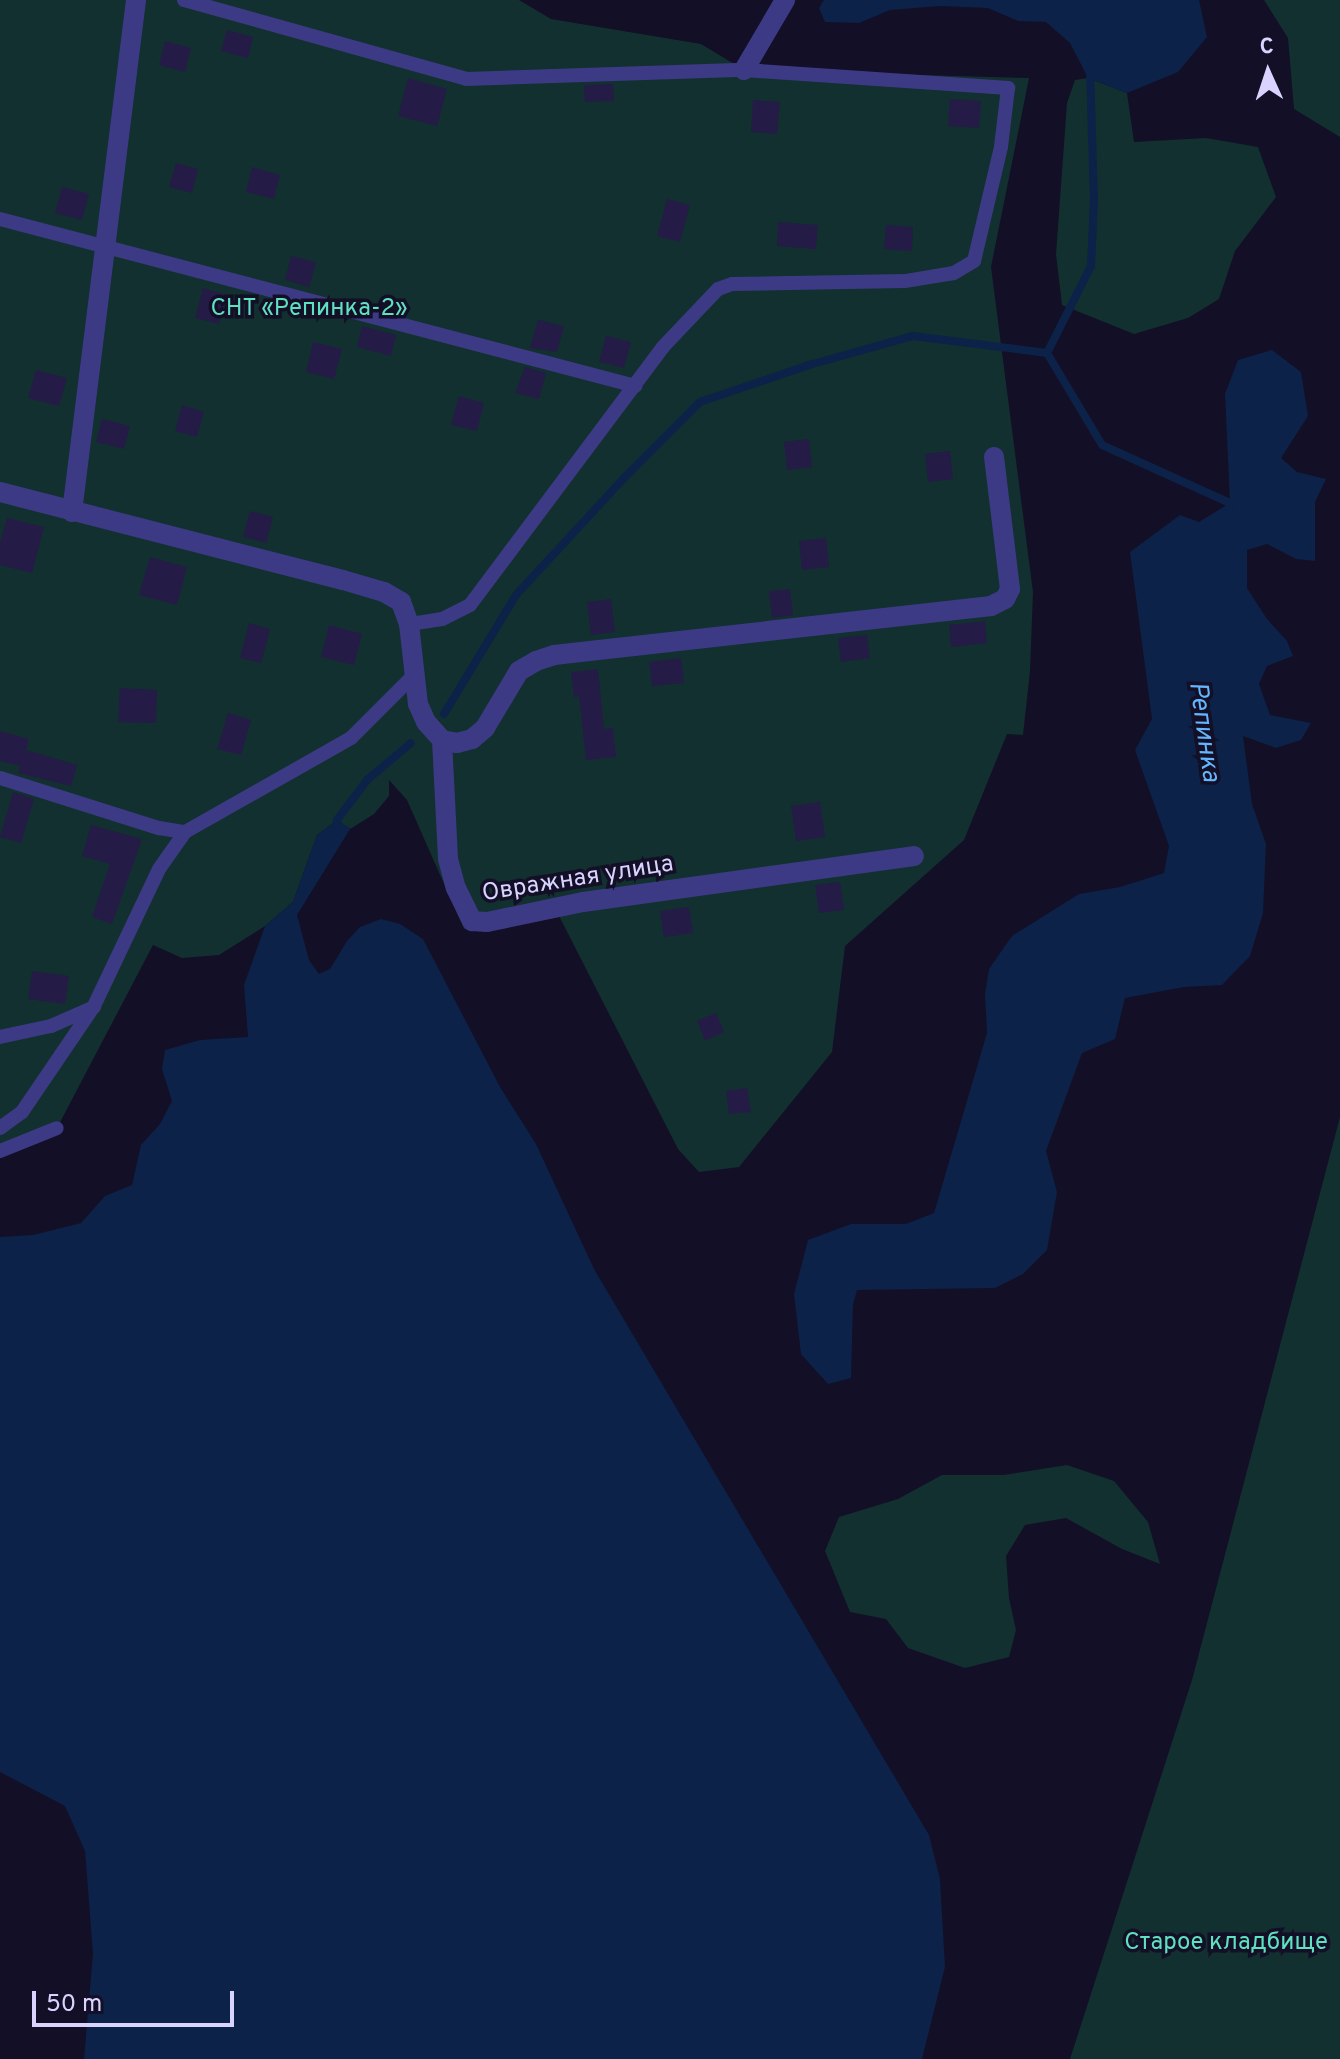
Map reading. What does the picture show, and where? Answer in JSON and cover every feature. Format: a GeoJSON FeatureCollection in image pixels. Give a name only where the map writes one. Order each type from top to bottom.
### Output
{"type":"FeatureCollection","features":[{"type":"Feature","properties":{"kind":"street"},"geometry":{"type":"LineString","coordinates":[[72,512],[136,0]]}},
{"type":"Feature","properties":{"kind":"street"},"geometry":{"type":"LineString","coordinates":[[744,70],[785,0]]}},
{"type":"Feature","properties":{"kind":"street"},"geometry":{"type":"LineString","coordinates":[[0,492],[384,592],[401,602],[409,624],[417,672],[418,704],[426,722],[442,740],[457,743],[472,739],[485,728],[519,671],[554,655],[991,606],[1005,599],[1010,589],[994,457]]}},
{"type":"Feature","properties":{"kind":"street","name":"Овражная улица"},"geometry":{"type":"LineString","coordinates":[[442,740],[448,859],[467,915],[475,923],[583,902],[914,856]]}},
{"type":"Feature","properties":{"kind":"lane"},"geometry":{"type":"LineString","coordinates":[[184,0],[466,79],[744,70],[1008,88],[1001,147],[974,261],[954,273],[905,281],[732,284],[718,289],[663,347],[470,605],[442,619],[409,624]]}},
{"type":"Feature","properties":{"kind":"lane"},"geometry":{"type":"LineString","coordinates":[[0,219],[635,386]]}},
{"type":"Feature","properties":{"kind":"lane"},"geometry":{"type":"LineString","coordinates":[[0,1128],[22,1112],[94,1006],[159,869],[185,832],[351,738],[417,672]]}},
{"type":"Feature","properties":{"kind":"lane"},"geometry":{"type":"LineString","coordinates":[[0,778],[159,828],[185,832]]}},
{"type":"Feature","properties":{"kind":"lane"},"geometry":{"type":"LineString","coordinates":[[0,1037],[51,1026],[94,1006]]}},
{"type":"Feature","properties":{"kind":"lane"},"geometry":{"type":"LineString","coordinates":[[0,1151],[57,1128]]}},
{"type":"Feature","properties":{"kind":"green space","name":"СНТ «Репинка-2»"},"geometry":{"type":"Polygon","coordinates":[[[0,0],[519,0],[551,19],[701,44],[744,70],[1029,78],[991,267],[1033,592],[1030,671],[1023,735],[1007,734],[964,840],[845,946],[832,1052],[739,1167],[699,1172],[678,1149],[557,912],[464,929],[407,800],[389,780],[389,796],[374,814],[350,829],[337,820],[317,835],[293,902],[265,926],[219,955],[182,958],[153,945],[57,1128],[0,1151],[0,0]]]}},
{"type":"Feature","properties":{"kind":"green space"},"geometry":{"type":"Polygon","coordinates":[[[1264,0],[1340,0],[1340,137],[1294,109],[1288,38],[1264,0]]]}},
{"type":"Feature","properties":{"kind":"green space"},"geometry":{"type":"Polygon","coordinates":[[[1088,78],[1127,93],[1134,142],[1206,138],[1258,147],[1276,197],[1235,251],[1219,299],[1188,318],[1134,334],[1062,305],[1056,254],[1067,103],[1075,80],[1088,78]]]}},
{"type":"Feature","properties":{"kind":"green space","name":"Старое кладбище"},"geometry":{"type":"Polygon","coordinates":[[[1340,1117],[1340,2059],[1070,2059],[1192,1680],[1340,1117]]]}},
{"type":"Feature","properties":{"kind":"green space"},"geometry":{"type":"Polygon","coordinates":[[[1067,1465],[1114,1481],[1148,1522],[1160,1564],[1122,1549],[1066,1518],[1025,1525],[1006,1556],[1009,1598],[1016,1630],[1009,1657],[965,1668],[908,1648],[886,1619],[850,1612],[825,1551],[839,1517],[898,1499],[942,1475],[1004,1475],[1067,1465]]]}},
{"type":"Feature","properties":{"kind":"water"},"geometry":{"type":"Polygon","coordinates":[[[824,0],[1199,0],[1207,37],[1178,72],[1127,93],[1088,78],[1070,43],[1046,22],[1018,21],[988,8],[940,6],[890,10],[859,23],[825,22],[819,8],[824,0]]]}},
{"type":"Feature","properties":{"kind":"water"},"geometry":{"type":"Polygon","coordinates":[[[1272,350],[1301,372],[1308,416],[1281,458],[1297,472],[1326,479],[1315,502],[1315,561],[1296,559],[1267,544],[1247,550],[1247,588],[1267,619],[1287,641],[1293,656],[1267,666],[1259,684],[1270,715],[1311,723],[1301,740],[1276,748],[1243,736],[1252,804],[1266,844],[1263,913],[1250,956],[1222,985],[1184,987],[1125,998],[1115,1039],[1082,1053],[1046,1151],[1057,1192],[1047,1250],[1023,1274],[995,1288],[857,1290],[853,1305],[851,1378],[828,1384],[801,1354],[794,1294],[808,1240],[851,1224],[906,1224],[934,1213],[987,1033],[985,994],[989,969],[1012,936],[1079,894],[1120,887],[1164,873],[1169,846],[1135,750],[1152,719],[1130,552],[1180,515],[1199,522],[1230,503],[1225,394],[1238,360],[1272,350]]]}},
{"type":"Feature","properties":{"kind":"water"},"geometry":{"type":"Polygon","coordinates":[[[337,820],[350,829],[297,915],[309,960],[319,974],[330,969],[347,941],[360,927],[381,919],[400,924],[423,939],[500,1087],[536,1144],[594,1269],[929,1835],[940,1879],[945,1967],[922,2059],[84,2059],[93,1954],[85,1851],[65,1806],[0,1772],[0,1237],[33,1235],[81,1223],[105,1196],[132,1185],[141,1145],[160,1124],[172,1101],[162,1069],[165,1050],[200,1040],[248,1037],[244,985],[265,926],[293,902],[317,835],[337,820]]]}},
{"type":"Feature","properties":{"kind":"building"},"geometry":{"type":"Polygon","coordinates":[[[227,30],[253,37],[248,58],[221,51],[227,30]]]}},
{"type":"Feature","properties":{"kind":"building"},"geometry":{"type":"Polygon","coordinates":[[[165,41],[191,48],[185,72],[159,65],[165,41]]]}},
{"type":"Feature","properties":{"kind":"building"},"geometry":{"type":"Polygon","coordinates":[[[408,78],[447,89],[437,126],[398,116],[408,78]]]}},
{"type":"Feature","properties":{"kind":"building"},"geometry":{"type":"Polygon","coordinates":[[[613,84],[614,101],[585,102],[584,85],[613,84]]]}},
{"type":"Feature","properties":{"kind":"building"},"geometry":{"type":"Polygon","coordinates":[[[950,99],[981,101],[979,128],[948,126],[950,99]]]}},
{"type":"Feature","properties":{"kind":"building"},"geometry":{"type":"Polygon","coordinates":[[[753,100],[780,102],[777,134],[751,132],[753,100]]]}},
{"type":"Feature","properties":{"kind":"building"},"geometry":{"type":"Polygon","coordinates":[[[176,163],[198,169],[192,193],[169,187],[176,163]]]}},
{"type":"Feature","properties":{"kind":"building"},"geometry":{"type":"Polygon","coordinates":[[[252,167],[280,175],[274,199],[246,192],[252,167]]]}},
{"type":"Feature","properties":{"kind":"building"},"geometry":{"type":"Polygon","coordinates":[[[62,187],[89,194],[82,220],[55,213],[62,187]]]}},
{"type":"Feature","properties":{"kind":"building"},"geometry":{"type":"Polygon","coordinates":[[[667,199],[690,205],[680,242],[657,236],[667,199]]]}},
{"type":"Feature","properties":{"kind":"building"},"geometry":{"type":"Polygon","coordinates":[[[778,222],[818,225],[816,249],[777,246],[778,222]]]}},
{"type":"Feature","properties":{"kind":"building"},"geometry":{"type":"Polygon","coordinates":[[[886,225],[913,227],[912,251],[884,249],[886,225]]]}},
{"type":"Feature","properties":{"kind":"building"},"geometry":{"type":"Polygon","coordinates":[[[291,256],[316,262],[309,287],[285,280],[291,256]]]}},
{"type":"Feature","properties":{"kind":"building"},"geometry":{"type":"Polygon","coordinates":[[[203,288],[227,295],[219,324],[195,318],[203,288]]]}},
{"type":"Feature","properties":{"kind":"building"},"geometry":{"type":"Polygon","coordinates":[[[538,320],[564,326],[557,352],[530,348],[538,320]]]}},
{"type":"Feature","properties":{"kind":"building"},"geometry":{"type":"Polygon","coordinates":[[[362,326],[396,335],[391,356],[357,347],[362,326]]]}},
{"type":"Feature","properties":{"kind":"building"},"geometry":{"type":"Polygon","coordinates":[[[606,336],[631,342],[624,368],[599,362],[606,336]]]}},
{"type":"Feature","properties":{"kind":"building"},"geometry":{"type":"Polygon","coordinates":[[[313,342],[342,349],[334,379],[306,372],[313,342]]]}},
{"type":"Feature","properties":{"kind":"building"},"geometry":{"type":"Polygon","coordinates":[[[525,367],[546,373],[539,399],[515,393],[525,367]]]}},
{"type":"Feature","properties":{"kind":"building"},"geometry":{"type":"Polygon","coordinates":[[[36,370],[67,378],[59,406],[28,398],[36,370]]]}},
{"type":"Feature","properties":{"kind":"building"},"geometry":{"type":"Polygon","coordinates":[[[459,396],[484,403],[477,431],[451,425],[459,396]]]}},
{"type":"Feature","properties":{"kind":"building"},"geometry":{"type":"Polygon","coordinates":[[[182,405],[204,412],[197,437],[175,431],[182,405]]]}},
{"type":"Feature","properties":{"kind":"building"},"geometry":{"type":"Polygon","coordinates":[[[102,419],[130,426],[124,449],[96,442],[102,419]]]}},
{"type":"Feature","properties":{"kind":"building"},"geometry":{"type":"Polygon","coordinates":[[[809,439],[812,467],[787,470],[784,442],[809,439]]]}},
{"type":"Feature","properties":{"kind":"building"},"geometry":{"type":"Polygon","coordinates":[[[950,451],[953,479],[928,482],[925,454],[950,451]]]}},
{"type":"Feature","properties":{"kind":"building"},"geometry":{"type":"Polygon","coordinates":[[[250,511],[273,517],[266,543],[243,537],[250,511]]]}},
{"type":"Feature","properties":{"kind":"building"},"geometry":{"type":"Polygon","coordinates":[[[7,518],[44,527],[32,573],[0,565],[0,543],[7,518]]]}},
{"type":"Feature","properties":{"kind":"building"},"geometry":{"type":"Polygon","coordinates":[[[826,538],[829,567],[802,570],[799,541],[826,538]]]}},
{"type":"Feature","properties":{"kind":"building"},"geometry":{"type":"Polygon","coordinates":[[[150,557],[187,567],[177,605],[139,595],[150,557]]]}},
{"type":"Feature","properties":{"kind":"building"},"geometry":{"type":"Polygon","coordinates":[[[790,589],[793,615],[772,618],[769,591],[790,589]]]}},
{"type":"Feature","properties":{"kind":"building"},"geometry":{"type":"Polygon","coordinates":[[[611,599],[615,632],[591,635],[587,602],[611,599]]]}},
{"type":"Feature","properties":{"kind":"building"},"geometry":{"type":"Polygon","coordinates":[[[985,621],[987,643],[951,647],[949,625],[985,621]]]}},
{"type":"Feature","properties":{"kind":"building"},"geometry":{"type":"Polygon","coordinates":[[[249,623],[270,629],[261,663],[240,658],[249,623]]]}},
{"type":"Feature","properties":{"kind":"building"},"geometry":{"type":"Polygon","coordinates":[[[329,625],[362,634],[354,665],[321,657],[329,625]]]}},
{"type":"Feature","properties":{"kind":"building"},"geometry":{"type":"Polygon","coordinates":[[[867,635],[870,658],[841,662],[838,638],[867,635]]]}},
{"type":"Feature","properties":{"kind":"building"},"geometry":{"type":"Polygon","coordinates":[[[681,658],[684,683],[652,686],[649,662],[681,658]]]}},
{"type":"Feature","properties":{"kind":"building"},"geometry":{"type":"Polygon","coordinates":[[[598,669],[604,729],[613,728],[616,757],[586,760],[579,696],[574,697],[571,672],[598,669]]]}},
{"type":"Feature","properties":{"kind":"building"},"geometry":{"type":"Polygon","coordinates":[[[120,688],[157,690],[156,723],[118,722],[120,688]]]}},
{"type":"Feature","properties":{"kind":"building"},"geometry":{"type":"Polygon","coordinates":[[[228,713],[251,720],[241,755],[217,749],[228,713]]]}},
{"type":"Feature","properties":{"kind":"building"},"geometry":{"type":"Polygon","coordinates":[[[0,731],[29,739],[26,750],[77,765],[71,786],[18,773],[20,766],[0,761],[0,731]]]}},
{"type":"Feature","properties":{"kind":"building"},"geometry":{"type":"Polygon","coordinates":[[[13,792],[34,799],[21,843],[0,837],[13,792]]]}},
{"type":"Feature","properties":{"kind":"building"},"geometry":{"type":"Polygon","coordinates":[[[820,802],[825,837],[796,841],[791,806],[820,802]]]}},
{"type":"Feature","properties":{"kind":"building"},"geometry":{"type":"Polygon","coordinates":[[[91,825],[142,839],[112,924],[92,917],[110,864],[82,856],[91,825]]]}},
{"type":"Feature","properties":{"kind":"building"},"geometry":{"type":"Polygon","coordinates":[[[840,882],[844,910],[819,913],[815,885],[840,882]]]}},
{"type":"Feature","properties":{"kind":"building"},"geometry":{"type":"Polygon","coordinates":[[[689,907],[693,933],[664,937],[660,911],[689,907]]]}},
{"type":"Feature","properties":{"kind":"building"},"geometry":{"type":"Polygon","coordinates":[[[32,971],[69,976],[65,1004],[28,999],[32,971]]]}},
{"type":"Feature","properties":{"kind":"building"},"geometry":{"type":"Polygon","coordinates":[[[716,1013],[724,1032],[705,1041],[697,1021],[716,1013]]]}},
{"type":"Feature","properties":{"kind":"building"},"geometry":{"type":"Polygon","coordinates":[[[747,1088],[751,1112],[729,1114],[726,1091],[747,1088]]]}},
{"type":"Feature","properties":{"kind":"waterway","name":"Репинка"},"geometry":{"type":"LineString","coordinates":[[1090,71],[1094,198],[1091,266],[1047,353],[1102,445],[1230,503],[1228,512]]}},
{"type":"Feature","properties":{"kind":"waterway"},"geometry":{"type":"LineString","coordinates":[[444,714],[516,595],[625,477],[700,402],[809,365],[913,336],[1047,353]]}},
{"type":"Feature","properties":{"kind":"waterway"},"geometry":{"type":"LineString","coordinates":[[337,820],[367,780],[411,743]]}}]}
